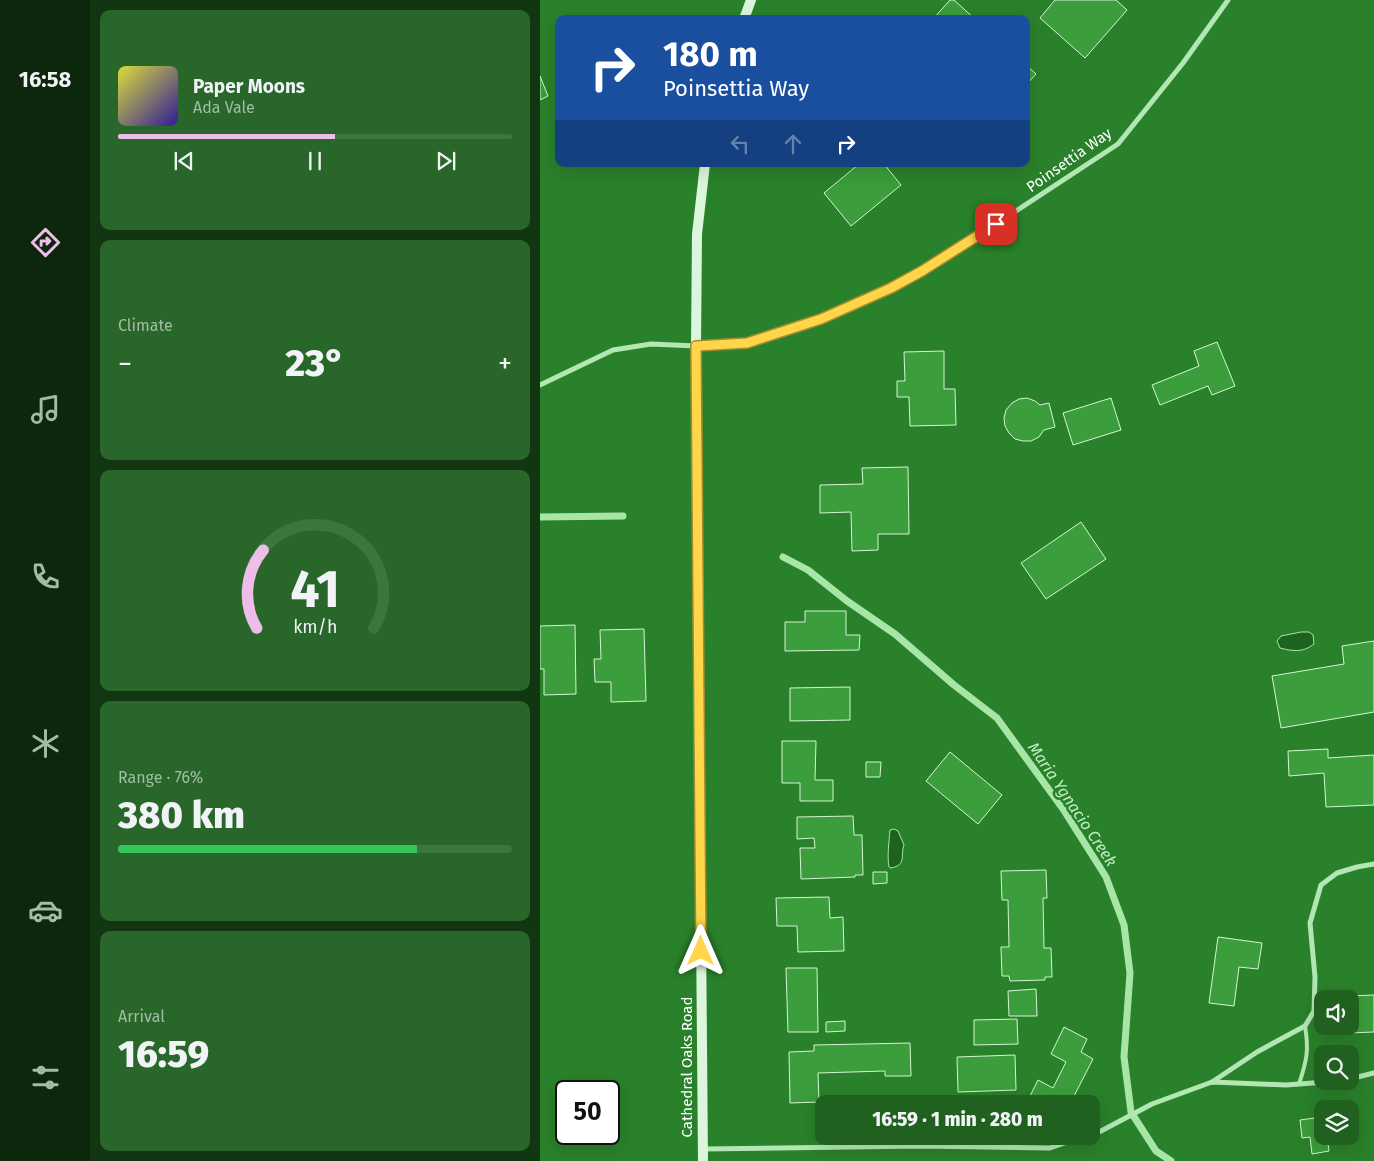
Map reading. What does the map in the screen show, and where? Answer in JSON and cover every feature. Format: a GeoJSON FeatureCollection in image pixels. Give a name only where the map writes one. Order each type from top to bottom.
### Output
{"type":"FeatureCollection","features":[{"type":"Feature","properties":{"kind":"main road"},"geometry":{"type":"LineString","coordinates":[[745,15],[751,0]]}},
{"type":"Feature","properties":{"kind":"main road","name":"Cathedral Oaks Road"},"geometry":{"type":"LineString","coordinates":[[703,1161],[696,346],[697,234],[705,167]]}},
{"type":"Feature","properties":{"kind":"street","name":"Poinsettia Way"},"geometry":{"type":"LineString","coordinates":[[540,385],[613,350],[651,344],[696,346],[747,343],[821,319],[876,296],[922,271],[1118,144],[1183,63],[1228,0]]}},
{"type":"Feature","properties":{"kind":"street"},"geometry":{"type":"LineString","coordinates":[[1100,1131],[1152,1104],[1212,1082],[1257,1052],[1305,1026],[1314,1011],[1315,977],[1310,923],[1321,885],[1337,874],[1357,867],[1374,864]]}},
{"type":"Feature","properties":{"kind":"street"},"geometry":{"type":"LineString","coordinates":[[1359,1076],[1374,1073]]}},
{"type":"Feature","properties":{"kind":"street"},"geometry":{"type":"LineString","coordinates":[[1212,1082],[1314,1083]]}},
{"type":"Feature","properties":{"kind":"street"},"geometry":{"type":"LineString","coordinates":[[702,1149],[921,1146],[1050,1148],[1059,1145]]}},
{"type":"Feature","properties":{"kind":"lane"},"geometry":{"type":"LineString","coordinates":[[1299,1084],[1307,1060],[1308,1044],[1305,1026]]}},
{"type":"Feature","properties":{"kind":"shaded area"},"geometry":{"type":"Polygon","coordinates":[[[1309,632],[1313,635],[1314,644],[1302,650],[1280,648],[1277,641],[1281,636],[1309,632]]]}},
{"type":"Feature","properties":{"kind":"shaded area"},"geometry":{"type":"Polygon","coordinates":[[[890,830],[898,831],[904,845],[901,862],[896,867],[891,868],[888,863],[888,854],[890,830]]]}},
{"type":"Feature","properties":{"kind":"building"},"geometry":{"type":"Polygon","coordinates":[[[950,0],[954,0],[971,15],[937,15],[950,0]]]}},
{"type":"Feature","properties":{"kind":"building"},"geometry":{"type":"Polygon","coordinates":[[[1055,0],[1116,0],[1127,10],[1085,58],[1040,18],[1055,0]]]}},
{"type":"Feature","properties":{"kind":"building"},"geometry":{"type":"Polygon","coordinates":[[[1030,69],[1036,74],[1030,81],[1030,69]]]}},
{"type":"Feature","properties":{"kind":"building"},"geometry":{"type":"Polygon","coordinates":[[[540,76],[548,96],[540,100],[540,76]]]}},
{"type":"Feature","properties":{"kind":"building"},"geometry":{"type":"Polygon","coordinates":[[[855,167],[886,167],[901,185],[851,226],[824,193],[855,167]]]}},
{"type":"Feature","properties":{"kind":"building"},"geometry":{"type":"Polygon","coordinates":[[[1217,342],[1235,386],[1212,395],[1208,386],[1160,405],[1152,385],[1199,366],[1194,351],[1217,342]]]}},
{"type":"Feature","properties":{"kind":"building"},"geometry":{"type":"Polygon","coordinates":[[[944,351],[944,389],[955,389],[956,425],[910,426],[909,397],[897,397],[897,381],[905,381],[904,352],[944,351]]]}},
{"type":"Feature","properties":{"kind":"building"},"geometry":{"type":"Polygon","coordinates":[[[1027,398],[1040,405],[1049,403],[1055,427],[1044,430],[1039,437],[1031,441],[1023,441],[1015,439],[1009,433],[1005,426],[1004,418],[1006,410],[1012,403],[1019,399],[1027,398]]]}},
{"type":"Feature","properties":{"kind":"building"},"geometry":{"type":"Polygon","coordinates":[[[1111,398],[1121,430],[1073,445],[1063,413],[1111,398]]]}},
{"type":"Feature","properties":{"kind":"building"},"geometry":{"type":"Polygon","coordinates":[[[908,467],[909,534],[878,534],[878,550],[852,551],[851,512],[820,513],[820,485],[863,484],[862,468],[908,467]]]}},
{"type":"Feature","properties":{"kind":"building"},"geometry":{"type":"Polygon","coordinates":[[[1081,522],[1106,559],[1046,599],[1021,563],[1081,522]]]}},
{"type":"Feature","properties":{"kind":"building"},"geometry":{"type":"Polygon","coordinates":[[[805,611],[846,611],[846,635],[860,635],[859,650],[785,651],[785,622],[805,622],[805,611]]]}},
{"type":"Feature","properties":{"kind":"building"},"geometry":{"type":"Polygon","coordinates":[[[575,625],[576,694],[544,695],[544,669],[540,669],[540,626],[575,625]]]}},
{"type":"Feature","properties":{"kind":"building"},"geometry":{"type":"Polygon","coordinates":[[[644,629],[646,701],[611,702],[611,682],[595,682],[594,659],[601,659],[600,630],[644,629]]]}},
{"type":"Feature","properties":{"kind":"building"},"geometry":{"type":"Polygon","coordinates":[[[1374,641],[1374,712],[1281,728],[1272,676],[1344,664],[1342,646],[1374,641]]]}},
{"type":"Feature","properties":{"kind":"building"},"geometry":{"type":"Polygon","coordinates":[[[850,687],[850,720],[790,721],[790,688],[850,687]]]}},
{"type":"Feature","properties":{"kind":"building"},"geometry":{"type":"Polygon","coordinates":[[[782,741],[816,741],[815,780],[833,780],[833,801],[800,801],[800,783],[782,783],[782,741]]]}},
{"type":"Feature","properties":{"kind":"building"},"geometry":{"type":"Polygon","coordinates":[[[1328,749],[1328,758],[1374,755],[1374,805],[1326,807],[1324,773],[1289,776],[1288,751],[1328,749]]]}},
{"type":"Feature","properties":{"kind":"building"},"geometry":{"type":"Polygon","coordinates":[[[950,752],[1002,795],[978,824],[926,781],[950,752]]]}},
{"type":"Feature","properties":{"kind":"building"},"geometry":{"type":"Polygon","coordinates":[[[866,762],[881,762],[880,777],[866,777],[866,762]]]}},
{"type":"Feature","properties":{"kind":"building"},"geometry":{"type":"Polygon","coordinates":[[[853,816],[854,835],[862,835],[863,875],[801,879],[800,848],[815,848],[814,838],[797,839],[797,817],[853,816]]]}},
{"type":"Feature","properties":{"kind":"building"},"geometry":{"type":"Polygon","coordinates":[[[1046,870],[1047,898],[1043,898],[1044,948],[1051,948],[1052,977],[1045,977],[1045,980],[1010,981],[1009,976],[1002,976],[1001,947],[1009,947],[1008,900],[1002,900],[1001,871],[1046,870]]]}},
{"type":"Feature","properties":{"kind":"building"},"geometry":{"type":"Polygon","coordinates":[[[873,872],[887,872],[887,883],[873,884],[873,872]]]}},
{"type":"Feature","properties":{"kind":"building"},"geometry":{"type":"Polygon","coordinates":[[[829,897],[830,918],[843,917],[844,951],[798,952],[797,926],[777,926],[776,898],[829,897]]]}},
{"type":"Feature","properties":{"kind":"building"},"geometry":{"type":"Polygon","coordinates":[[[1218,937],[1262,943],[1258,969],[1239,967],[1234,1006],[1209,1003],[1218,937]]]}},
{"type":"Feature","properties":{"kind":"building"},"geometry":{"type":"Polygon","coordinates":[[[786,968],[817,968],[818,1032],[788,1032],[786,968]]]}},
{"type":"Feature","properties":{"kind":"building"},"geometry":{"type":"Polygon","coordinates":[[[1036,989],[1037,1016],[1009,1016],[1008,991],[1036,989]]]}},
{"type":"Feature","properties":{"kind":"building"},"geometry":{"type":"Polygon","coordinates":[[[1374,995],[1374,1032],[1359,1033],[1359,996],[1374,995]]]}},
{"type":"Feature","properties":{"kind":"building"},"geometry":{"type":"Polygon","coordinates":[[[1017,1019],[1018,1044],[974,1045],[974,1020],[1017,1019]]]}},
{"type":"Feature","properties":{"kind":"building"},"geometry":{"type":"Polygon","coordinates":[[[845,1021],[845,1031],[826,1032],[826,1022],[845,1021]]]}},
{"type":"Feature","properties":{"kind":"building"},"geometry":{"type":"Polygon","coordinates":[[[1064,1027],[1087,1039],[1081,1052],[1093,1059],[1075,1095],[1030,1095],[1038,1080],[1053,1088],[1066,1062],[1051,1054],[1064,1027]]]}},
{"type":"Feature","properties":{"kind":"building"},"geometry":{"type":"Polygon","coordinates":[[[910,1043],[911,1076],[885,1076],[885,1071],[818,1073],[819,1095],[815,1095],[815,1102],[790,1103],[789,1052],[814,1051],[814,1045],[910,1043]]]}},
{"type":"Feature","properties":{"kind":"building"},"geometry":{"type":"Polygon","coordinates":[[[1015,1055],[1016,1090],[958,1092],[957,1057],[1015,1055]]]}},
{"type":"Feature","properties":{"kind":"building"},"geometry":{"type":"Polygon","coordinates":[[[1314,1118],[1314,1145],[1328,1145],[1329,1151],[1312,1154],[1310,1137],[1302,1138],[1300,1120],[1314,1118]]]}},
{"type":"Feature","properties":{"kind":"waterway","name":"Maria Ygnacio Creek"},"geometry":{"type":"LineString","coordinates":[[540,517],[623,516]]}},
{"type":"Feature","properties":{"kind":"waterway","name":"Maria Ygnacio Creek"},"geometry":{"type":"LineString","coordinates":[[783,557],[808,570],[847,601],[895,634],[954,685],[997,718],[1063,809],[1106,877],[1124,925],[1130,973],[1124,1057],[1131,1112],[1156,1151],[1171,1161]]}},
{"type":"Feature","properties":{"kind":"route"},"geometry":{"type":"LineString","coordinates":[[701,951],[696,346],[747,343],[821,319],[891,288],[922,271],[996,224]]}}]}
